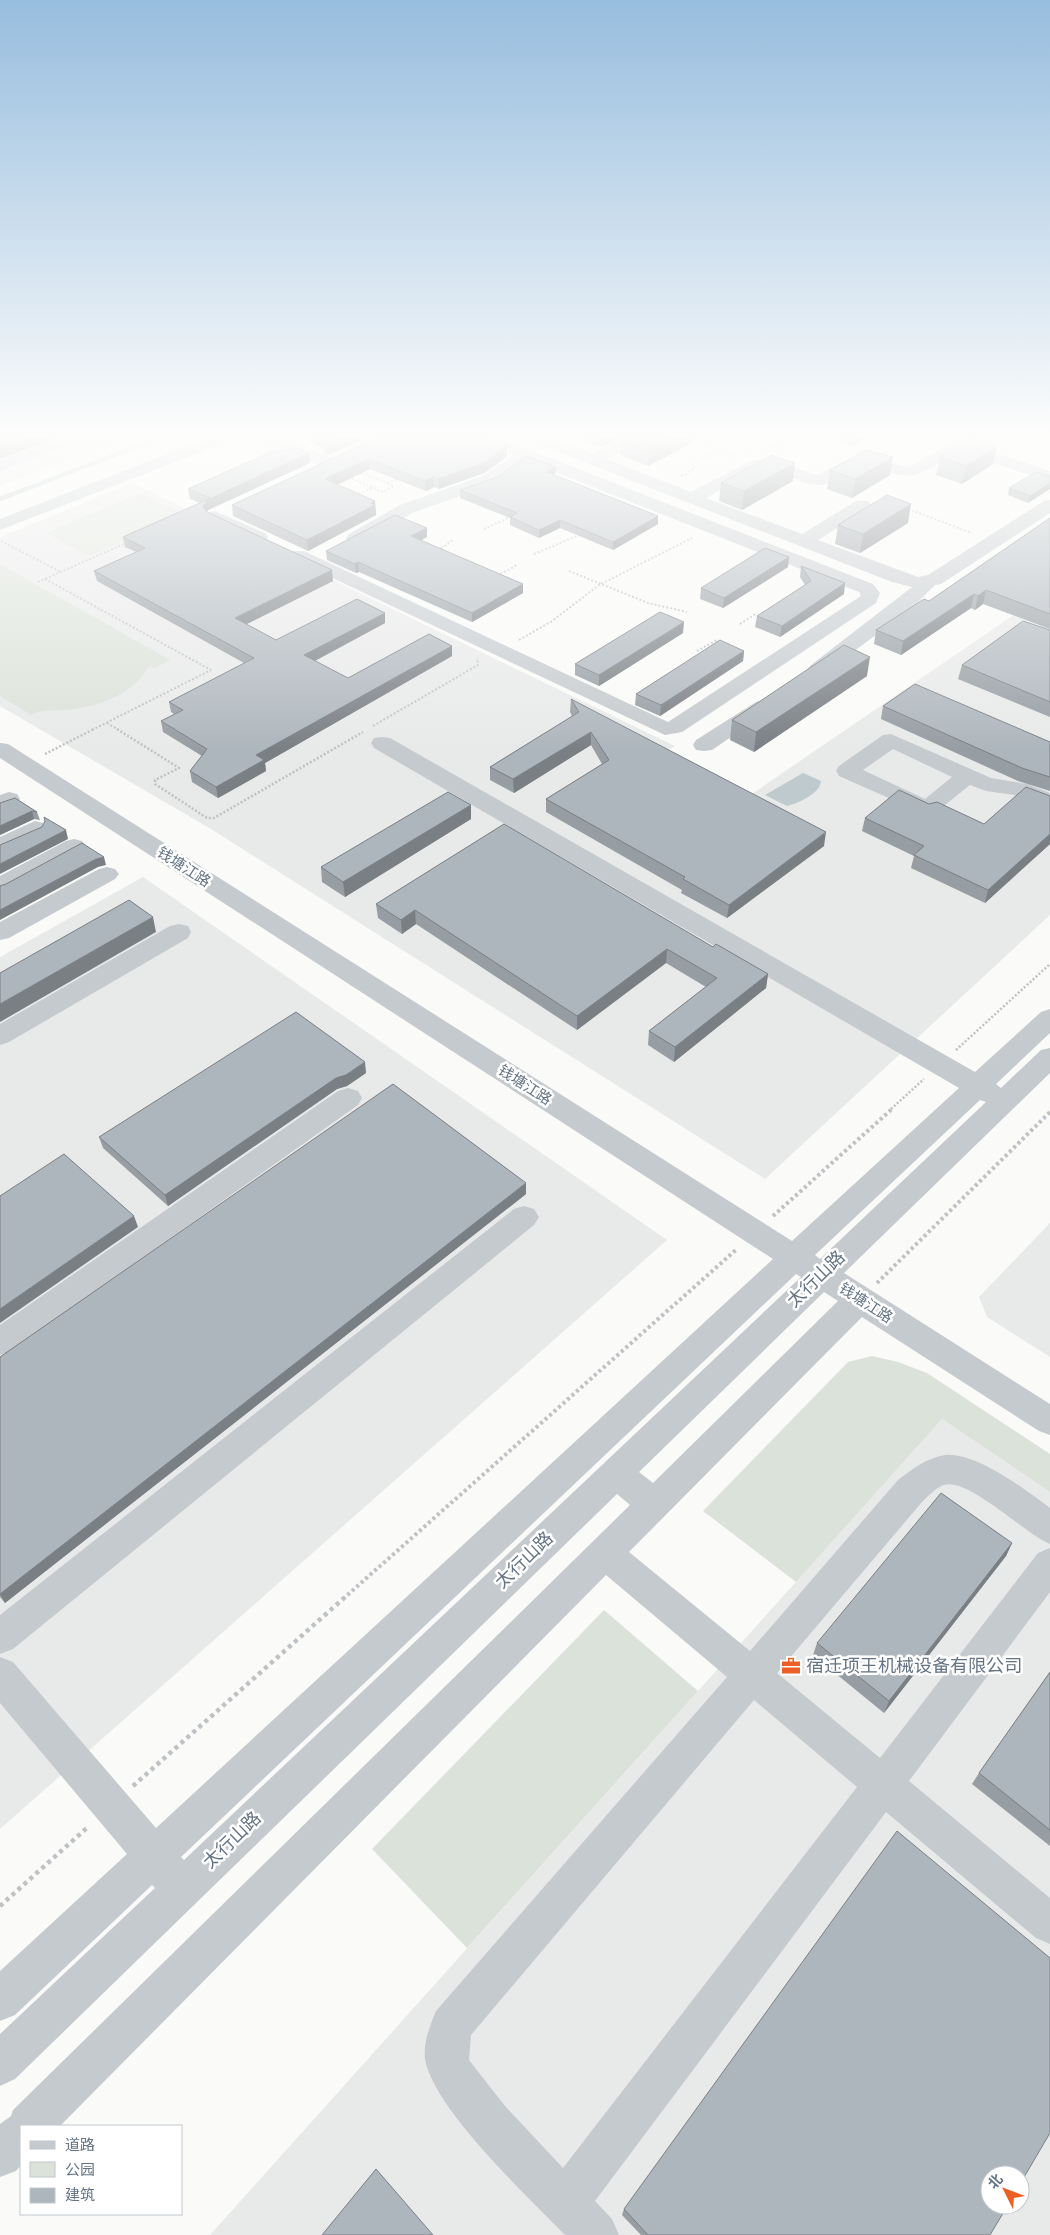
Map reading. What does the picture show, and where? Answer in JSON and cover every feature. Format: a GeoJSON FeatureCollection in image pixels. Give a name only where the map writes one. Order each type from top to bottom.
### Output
{"type":"FeatureCollection","features":[{"type":"Feature","properties":{"kind":"street"},"geometry":{"type":"LineString","coordinates":[[271,542],[665,729],[674,728],[869,599],[871,593],[866,588],[747,542]]}},
{"type":"Feature","properties":{"kind":"street"},"geometry":{"type":"LineString","coordinates":[[309,560],[345,542]]}},
{"type":"Feature","properties":{"kind":"street"},"geometry":{"type":"LineString","coordinates":[[807,542],[900,578],[927,583]]}},
{"type":"Feature","properties":{"kind":"street"},"geometry":{"type":"LineString","coordinates":[[803,679],[906,603],[927,583],[992,542]]}},
{"type":"Feature","properties":{"kind":"street"},"geometry":{"type":"LineString","coordinates":[[704,745],[778,696]]}},
{"type":"Feature","properties":{"kind":"street"},"geometry":{"type":"LineString","coordinates":[[968,775],[927,808],[847,771],[891,740],[968,775],[986,784],[1019,789],[1050,801]]}},
{"type":"Feature","properties":{"kind":"street"},"geometry":{"type":"LineString","coordinates":[[382,743],[990,1094]]}},
{"type":"Feature","properties":{"kind":"street","name":"钱塘江路"},"geometry":{"type":"LineString","coordinates":[[0,749],[1050,1421]]}},
{"type":"Feature","properties":{"kind":"street"},"geometry":{"type":"LineString","coordinates":[[0,846],[35,828]]}},
{"type":"Feature","properties":{"kind":"street"},"geometry":{"type":"LineString","coordinates":[[0,886],[74,846]]}},
{"type":"Feature","properties":{"kind":"street"},"geometry":{"type":"LineString","coordinates":[[0,932],[107,874]]}},
{"type":"Feature","properties":{"kind":"street"},"geometry":{"type":"LineString","coordinates":[[0,903],[22,920]]}},
{"type":"Feature","properties":{"kind":"street"},"geometry":{"type":"LineString","coordinates":[[0,1036],[179,932]]}},
{"type":"Feature","properties":{"kind":"street","name":"太行山路"},"geometry":{"type":"LineString","coordinates":[[0,2000],[154,1856],[808,1266],[990,1094],[1050,1018]]}},
{"type":"Feature","properties":{"kind":"street","name":"太行山路"},"geometry":{"type":"LineString","coordinates":[[990,1094],[1050,1057]]}},
{"type":"Feature","properties":{"kind":"street"},"geometry":{"type":"LineString","coordinates":[[0,1342],[348,1098]]}},
{"type":"Feature","properties":{"kind":"street"},"geometry":{"type":"LineString","coordinates":[[0,1637],[524,1218]]}},
{"type":"Feature","properties":{"kind":"street","name":"太行山路"},"geometry":{"type":"LineString","coordinates":[[0,2064],[615,1473],[808,1266]]}},
{"type":"Feature","properties":{"kind":"street"},"geometry":{"type":"LineString","coordinates":[[30,2125],[860,1299]]}},
{"type":"Feature","properties":{"kind":"street"},"geometry":{"type":"LineString","coordinates":[[596,2235],[463,2089],[447,2060],[451,2026],[910,1491],[926,1477],[949,1469],[974,1475],[1050,1528]]}},
{"type":"Feature","properties":{"kind":"street"},"geometry":{"type":"LineString","coordinates":[[615,1473],[654,1504]]}},
{"type":"Feature","properties":{"kind":"street"},"geometry":{"type":"LineString","coordinates":[[606,1553],[1050,1924]]}},
{"type":"Feature","properties":{"kind":"street"},"geometry":{"type":"LineString","coordinates":[[566,2202],[1050,1564]]}},
{"type":"Feature","properties":{"kind":"street"},"geometry":{"type":"LineString","coordinates":[[0,1674],[182,1889]]}},
{"type":"Feature","properties":{"kind":"street"},"geometry":{"type":"LineString","coordinates":[[0,2155],[20,2135]]}},
{"type":"Feature","properties":{"kind":"path"},"geometry":{"type":"LineString","coordinates":[[3,542],[61,572]]}},
{"type":"Feature","properties":{"kind":"path"},"geometry":{"type":"LineString","coordinates":[[38,582],[127,542]]}},
{"type":"Feature","properties":{"kind":"path"},"geometry":{"type":"LineString","coordinates":[[431,557],[450,542]]}},
{"type":"Feature","properties":{"kind":"path"},"geometry":{"type":"LineString","coordinates":[[534,554],[562,542]]}},
{"type":"Feature","properties":{"kind":"path"},"geometry":{"type":"LineString","coordinates":[[499,651],[552,621],[599,585],[682,542]]}},
{"type":"Feature","properties":{"kind":"path"},"geometry":{"type":"LineString","coordinates":[[495,576],[517,565]]}},
{"type":"Feature","properties":{"kind":"path"},"geometry":{"type":"LineString","coordinates":[[568,572],[648,603],[687,612]]}},
{"type":"Feature","properties":{"kind":"path"},"geometry":{"type":"LineString","coordinates":[[25,765],[211,670],[45,579]]}},
{"type":"Feature","properties":{"kind":"path"},"geometry":{"type":"LineString","coordinates":[[740,624],[757,613]]}},
{"type":"Feature","properties":{"kind":"path"},"geometry":{"type":"LineString","coordinates":[[697,651],[717,640]]}},
{"type":"Feature","properties":{"kind":"path"},"geometry":{"type":"LineString","coordinates":[[107,723],[179,768],[155,780],[155,784],[207,818],[214,818],[478,665],[478,658],[471,654]]}},
{"type":"Feature","properties":{"kind":"path"},"geometry":{"type":"LineString","coordinates":[[0,1906],[755,1232],[1050,964]]}},
{"type":"Feature","properties":{"kind":"path"},"geometry":{"type":"LineString","coordinates":[[860,1299],[1050,1112]]}},
{"type":"Feature","properties":{"kind":"shaded area"},"geometry":{"type":"Polygon","coordinates":[[[0,542],[255,542],[675,746],[660,755],[746,798],[1050,590],[1050,915],[765,1179],[211,829],[0,706],[0,542]]]}},
{"type":"Feature","properties":{"kind":"shaded area"},"geometry":{"type":"Polygon","coordinates":[[[803,773],[821,781],[817,790],[808,797],[787,806],[765,795],[803,773]]]}},
{"type":"Feature","properties":{"kind":"shaded area"},"geometry":{"type":"Polygon","coordinates":[[[143,877],[667,1240],[0,1829],[0,957],[143,877]]]}},
{"type":"Feature","properties":{"kind":"shaded area"},"geometry":{"type":"Polygon","coordinates":[[[1050,1223],[1050,1357],[987,1317],[979,1297],[1050,1223]]]}},
{"type":"Feature","properties":{"kind":"shaded area"},"geometry":{"type":"Polygon","coordinates":[[[942,1419],[1050,1492],[1050,2235],[210,2235],[942,1419]]]}},
{"type":"Feature","properties":{"kind":"green space"},"geometry":{"type":"Polygon","coordinates":[[[63,542],[120,542],[89,556],[63,542]]]}},
{"type":"Feature","properties":{"kind":"green space"},"geometry":{"type":"Polygon","coordinates":[[[0,564],[170,660],[155,668],[149,666],[134,685],[114,698],[90,706],[44,711],[31,715],[0,696],[0,564]]]}},
{"type":"Feature","properties":{"kind":"green space"},"geometry":{"type":"Polygon","coordinates":[[[872,1356],[898,1362],[927,1373],[1050,1454],[1050,1492],[942,1419],[796,1582],[703,1511],[848,1362],[872,1356]]]}},
{"type":"Feature","properties":{"kind":"green space"},"geometry":{"type":"Polygon","coordinates":[[[604,1610],[698,1691],[467,1948],[372,1849],[604,1610]]]}},
{"type":"Feature","properties":{"kind":"building"},"geometry":{"type":"Polygon","coordinates":[[[134,542],[272,542],[332,570],[235,618],[276,640],[357,599],[385,613],[304,655],[348,678],[429,634],[452,646],[256,755],[264,760],[216,787],[190,771],[207,749],[161,721],[183,710],[169,702],[254,658],[94,571],[145,548],[134,542]]]}},
{"type":"Feature","properties":{"kind":"building"},"geometry":{"type":"Polygon","coordinates":[[[343,542],[426,542],[523,584],[472,613],[358,562],[355,564],[326,551],[343,542]]]}},
{"type":"Feature","properties":{"kind":"building"},"geometry":{"type":"Polygon","coordinates":[[[1015,542],[1050,542],[1050,614],[986,590],[978,596],[974,594],[903,641],[876,630],[924,599],[929,601],[1015,542]]]}},
{"type":"Feature","properties":{"kind":"building"},"geometry":{"type":"Polygon","coordinates":[[[765,548],[789,557],[724,598],[701,588],[765,548]]]}},
{"type":"Feature","properties":{"kind":"building"},"geometry":{"type":"Polygon","coordinates":[[[801,566],[845,583],[782,626],[757,616],[811,581],[801,566]]]}},
{"type":"Feature","properties":{"kind":"building"},"geometry":{"type":"Polygon","coordinates":[[[660,612],[684,622],[599,675],[575,664],[660,612]]]}},
{"type":"Feature","properties":{"kind":"building"},"geometry":{"type":"Polygon","coordinates":[[[1023,621],[1050,630],[1050,702],[962,665],[1023,621]]]}},
{"type":"Feature","properties":{"kind":"building"},"geometry":{"type":"Polygon","coordinates":[[[720,640],[744,651],[661,705],[636,694],[720,640]]]}},
{"type":"Feature","properties":{"kind":"building"},"geometry":{"type":"Polygon","coordinates":[[[844,645],[870,657],[756,732],[732,720],[844,645]]]}},
{"type":"Feature","properties":{"kind":"building"},"geometry":{"type":"Polygon","coordinates":[[[915,684],[1050,742],[1050,777],[1022,768],[883,706],[915,684]]]}},
{"type":"Feature","properties":{"kind":"building"},"geometry":{"type":"Polygon","coordinates":[[[571,699],[826,832],[729,905],[683,879],[685,877],[546,799],[609,760],[591,732],[513,779],[490,767],[579,712],[571,699]]]}},
{"type":"Feature","properties":{"kind":"building"},"geometry":{"type":"Polygon","coordinates":[[[1026,787],[1050,796],[1050,834],[988,890],[914,855],[924,846],[865,818],[899,790],[929,804],[937,802],[984,824],[1026,787]]]}},
{"type":"Feature","properties":{"kind":"building"},"geometry":{"type":"Polygon","coordinates":[[[448,792],[471,805],[343,882],[321,867],[448,792]]]}},
{"type":"Feature","properties":{"kind":"building"},"geometry":{"type":"Polygon","coordinates":[[[15,798],[37,812],[32,811],[0,826],[0,803],[15,798]]]}},
{"type":"Feature","properties":{"kind":"building"},"geometry":{"type":"Polygon","coordinates":[[[44,817],[66,830],[0,864],[0,845],[42,827],[45,821],[44,817]]]}},
{"type":"Feature","properties":{"kind":"building"},"geometry":{"type":"Polygon","coordinates":[[[504,824],[713,947],[716,944],[768,974],[675,1047],[649,1031],[717,978],[667,949],[577,1016],[415,910],[401,920],[376,904],[504,824]]]}},
{"type":"Feature","properties":{"kind":"building"},"geometry":{"type":"Polygon","coordinates":[[[82,843],[104,857],[96,859],[0,910],[0,886],[82,843]]]}},
{"type":"Feature","properties":{"kind":"building"},"geometry":{"type":"Polygon","coordinates":[[[129,900],[153,917],[0,1004],[0,973],[129,900]]]}},
{"type":"Feature","properties":{"kind":"building"},"geometry":{"type":"Polygon","coordinates":[[[296,1012],[365,1062],[346,1075],[336,1078],[165,1195],[99,1137],[296,1012]]]}},
{"type":"Feature","properties":{"kind":"building"},"geometry":{"type":"Polygon","coordinates":[[[393,1084],[526,1183],[0,1594],[0,1357],[393,1084]]]}},
{"type":"Feature","properties":{"kind":"building"},"geometry":{"type":"Polygon","coordinates":[[[64,1154],[134,1216],[0,1309],[0,1196],[64,1154]]]}},
{"type":"Feature","properties":{"kind":"building"},"geometry":{"type":"Polygon","coordinates":[[[941,1493],[1012,1543],[889,1701],[817,1643],[941,1493]]]}},
{"type":"Feature","properties":{"kind":"building"},"geometry":{"type":"Polygon","coordinates":[[[1050,1672],[1050,1830],[979,1773],[1050,1672]]]}},
{"type":"Feature","properties":{"kind":"building"},"geometry":{"type":"Polygon","coordinates":[[[897,1831],[1050,1958],[1050,2133],[1030,2167],[1030,2165],[980,2165],[980,2215],[1002,2215],[990,2235],[648,2235],[624,2209],[897,1831]]]}},
{"type":"Feature","properties":{"kind":"building"},"geometry":{"type":"Polygon","coordinates":[[[376,2169],[433,2235],[322,2235],[376,2169]]]}},
{"type":"Feature","properties":{"kind":"place","name":"宿迁项王机械设备有限公司"},"geometry":{"type":"Point","coordinates":[791,1666]}}]}
